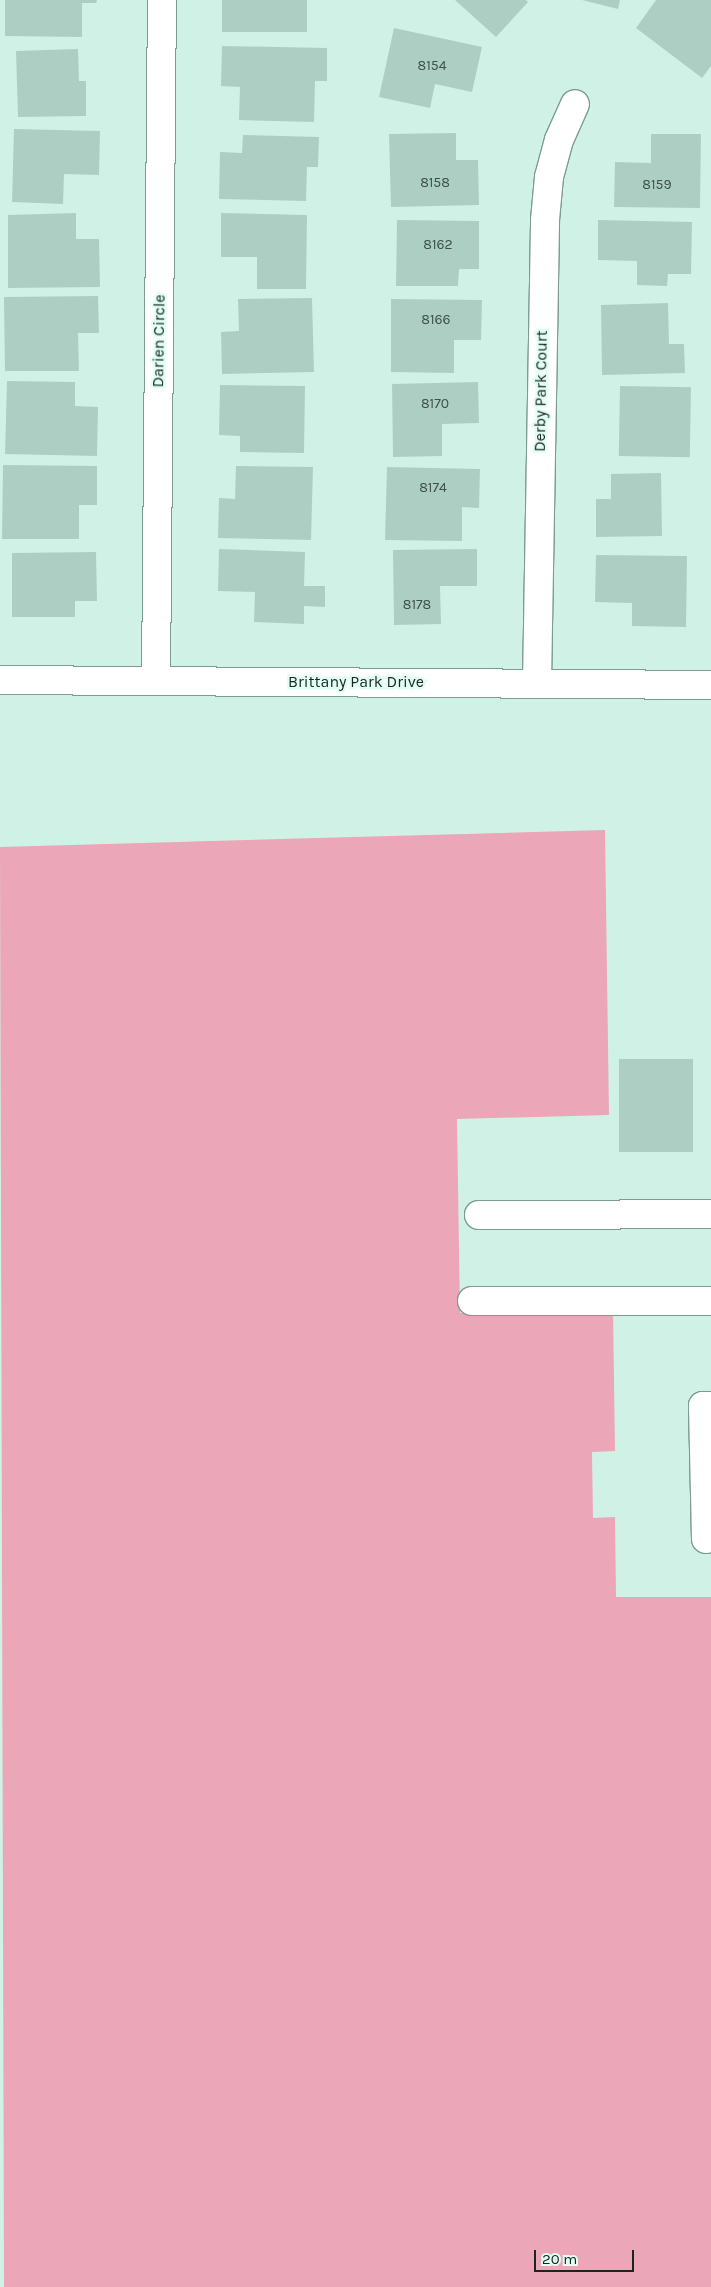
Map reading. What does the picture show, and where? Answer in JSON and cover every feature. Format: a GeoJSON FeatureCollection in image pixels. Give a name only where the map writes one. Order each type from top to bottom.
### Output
{"type":"FeatureCollection","features":[{"type":"Feature","properties":{"kind":"street","name":"Darien Circle"},"geometry":{"type":"LineString","coordinates":[[156,681],[162,0]]}},
{"type":"Feature","properties":{"kind":"street","name":"Derby Park Court"},"geometry":{"type":"LineString","coordinates":[[536,683],[545,220],[549,178],[559,140],[575,104]]}},
{"type":"Feature","properties":{"kind":"street","name":"Brittany Park Drive"},"geometry":{"type":"LineString","coordinates":[[0,680],[711,685]]}},
{"type":"Feature","properties":{"kind":"street"},"geometry":{"type":"LineString","coordinates":[[479,1215],[711,1214]]}},
{"type":"Feature","properties":{"kind":"street"},"geometry":{"type":"LineString","coordinates":[[472,1301],[711,1301]]}},
{"type":"Feature","properties":{"kind":"street"},"geometry":{"type":"LineString","coordinates":[[706,1539],[703,1406],[711,1406]]}},
{"type":"Feature","properties":{"kind":"shaded area"},"geometry":{"type":"Polygon","coordinates":[[[605,830],[609,1115],[457,1119],[460,1313],[613,1308],[615,1451],[592,1452],[593,1518],[615,1517],[616,1597],[711,1597],[711,2287],[4,2287],[0,847],[605,830]]]}},
{"type":"Feature","properties":{"kind":"building"},"geometry":{"type":"Polygon","coordinates":[[[5,0],[97,0],[96,3],[82,3],[82,37],[5,36],[5,0]]]}},
{"type":"Feature","properties":{"kind":"building"},"geometry":{"type":"Polygon","coordinates":[[[222,0],[307,0],[307,32],[222,32],[222,0]]]}},
{"type":"Feature","properties":{"kind":"building"},"geometry":{"type":"Polygon","coordinates":[[[455,0],[526,0],[528,2],[496,37],[455,0]]]}},
{"type":"Feature","properties":{"kind":"building"},"geometry":{"type":"Polygon","coordinates":[[[582,0],[620,0],[618,9],[582,0]]]}},
{"type":"Feature","properties":{"kind":"building"},"geometry":{"type":"Polygon","coordinates":[[[656,0],[711,0],[711,66],[702,78],[636,28],[656,0]]]}},
{"type":"Feature","properties":{"kind":"building"},"geometry":{"type":"Polygon","coordinates":[[[394,28],[482,47],[472,92],[435,84],[430,108],[379,97],[394,28]]]}},
{"type":"Feature","properties":{"kind":"building"},"geometry":{"type":"Polygon","coordinates":[[[222,46],[327,48],[327,81],[315,81],[314,122],[239,120],[240,87],[221,86],[222,46]]]}},
{"type":"Feature","properties":{"kind":"building"},"geometry":{"type":"Polygon","coordinates":[[[78,49],[79,81],[86,81],[86,116],[18,117],[16,51],[78,49]]]}},
{"type":"Feature","properties":{"kind":"building"},"geometry":{"type":"Polygon","coordinates":[[[14,129],[100,131],[99,175],[64,174],[63,204],[12,202],[14,129]]]}},
{"type":"Feature","properties":{"kind":"building"},"geometry":{"type":"Polygon","coordinates":[[[456,133],[456,160],[478,160],[479,205],[391,207],[389,134],[456,133]]]}},
{"type":"Feature","properties":{"kind":"building"},"geometry":{"type":"Polygon","coordinates":[[[651,134],[701,134],[700,208],[614,207],[615,162],[651,163],[651,134]]]}},
{"type":"Feature","properties":{"kind":"building"},"geometry":{"type":"Polygon","coordinates":[[[243,135],[319,137],[318,167],[307,167],[306,201],[219,199],[220,152],[242,153],[243,135]]]}},
{"type":"Feature","properties":{"kind":"building"},"geometry":{"type":"Polygon","coordinates":[[[76,213],[76,239],[99,239],[100,287],[8,288],[8,215],[76,213]]]}},
{"type":"Feature","properties":{"kind":"building"},"geometry":{"type":"Polygon","coordinates":[[[221,213],[307,215],[306,289],[257,289],[257,257],[221,257],[221,213]]]}},
{"type":"Feature","properties":{"kind":"building"},"geometry":{"type":"Polygon","coordinates":[[[397,220],[479,221],[479,269],[459,269],[458,286],[396,286],[397,220]]]}},
{"type":"Feature","properties":{"kind":"building"},"geometry":{"type":"Polygon","coordinates":[[[598,220],[692,222],[691,274],[668,274],[667,286],[637,285],[637,261],[598,260],[598,220]]]}},
{"type":"Feature","properties":{"kind":"building"},"geometry":{"type":"Polygon","coordinates":[[[98,296],[99,333],[78,333],[79,371],[5,371],[4,297],[98,296]]]}},
{"type":"Feature","properties":{"kind":"building"},"geometry":{"type":"Polygon","coordinates":[[[312,298],[314,372],[222,374],[221,332],[239,331],[238,299],[312,298]]]}},
{"type":"Feature","properties":{"kind":"building"},"geometry":{"type":"Polygon","coordinates":[[[391,299],[482,300],[481,340],[454,340],[454,373],[391,372],[391,299]]]}},
{"type":"Feature","properties":{"kind":"building"},"geometry":{"type":"Polygon","coordinates":[[[668,303],[669,344],[684,344],[685,373],[602,375],[601,305],[668,303]]]}},
{"type":"Feature","properties":{"kind":"building"},"geometry":{"type":"Polygon","coordinates":[[[7,381],[75,382],[75,406],[98,407],[97,456],[5,454],[7,381]]]}},
{"type":"Feature","properties":{"kind":"building"},"geometry":{"type":"Polygon","coordinates":[[[478,382],[479,423],[442,424],[442,456],[393,457],[392,384],[478,382]]]}},
{"type":"Feature","properties":{"kind":"building"},"geometry":{"type":"Polygon","coordinates":[[[220,385],[305,386],[304,453],[240,452],[240,436],[219,435],[220,385]]]}},
{"type":"Feature","properties":{"kind":"building"},"geometry":{"type":"Polygon","coordinates":[[[620,386],[691,387],[690,457],[619,456],[620,386]]]}},
{"type":"Feature","properties":{"kind":"building"},"geometry":{"type":"Polygon","coordinates":[[[3,465],[97,466],[97,505],[79,505],[79,539],[2,539],[3,465]]]}},
{"type":"Feature","properties":{"kind":"building"},"geometry":{"type":"Polygon","coordinates":[[[236,466],[313,467],[311,540],[218,538],[219,498],[235,499],[236,466]]]}},
{"type":"Feature","properties":{"kind":"building"},"geometry":{"type":"Polygon","coordinates":[[[387,467],[480,469],[479,508],[462,507],[462,541],[385,540],[387,467]]]}},
{"type":"Feature","properties":{"kind":"building"},"geometry":{"type":"Polygon","coordinates":[[[661,473],[662,536],[596,537],[596,499],[611,499],[611,474],[661,473]]]}},
{"type":"Feature","properties":{"kind":"building"},"geometry":{"type":"Polygon","coordinates":[[[219,549],[305,552],[304,586],[325,586],[325,607],[304,606],[304,624],[254,622],[255,592],[218,591],[219,549]]]}},
{"type":"Feature","properties":{"kind":"building"},"geometry":{"type":"Polygon","coordinates":[[[477,549],[477,586],[440,586],[441,624],[394,625],[393,550],[477,549]]]}},
{"type":"Feature","properties":{"kind":"building"},"geometry":{"type":"Polygon","coordinates":[[[96,552],[97,601],[75,601],[75,617],[12,617],[12,553],[96,552]]]}},
{"type":"Feature","properties":{"kind":"building"},"geometry":{"type":"Polygon","coordinates":[[[596,555],[687,556],[686,627],[632,626],[632,603],[595,602],[596,555]]]}},
{"type":"Feature","properties":{"kind":"building"},"geometry":{"type":"Polygon","coordinates":[[[619,1059],[693,1059],[693,1152],[619,1152],[619,1059]]]}}]}
